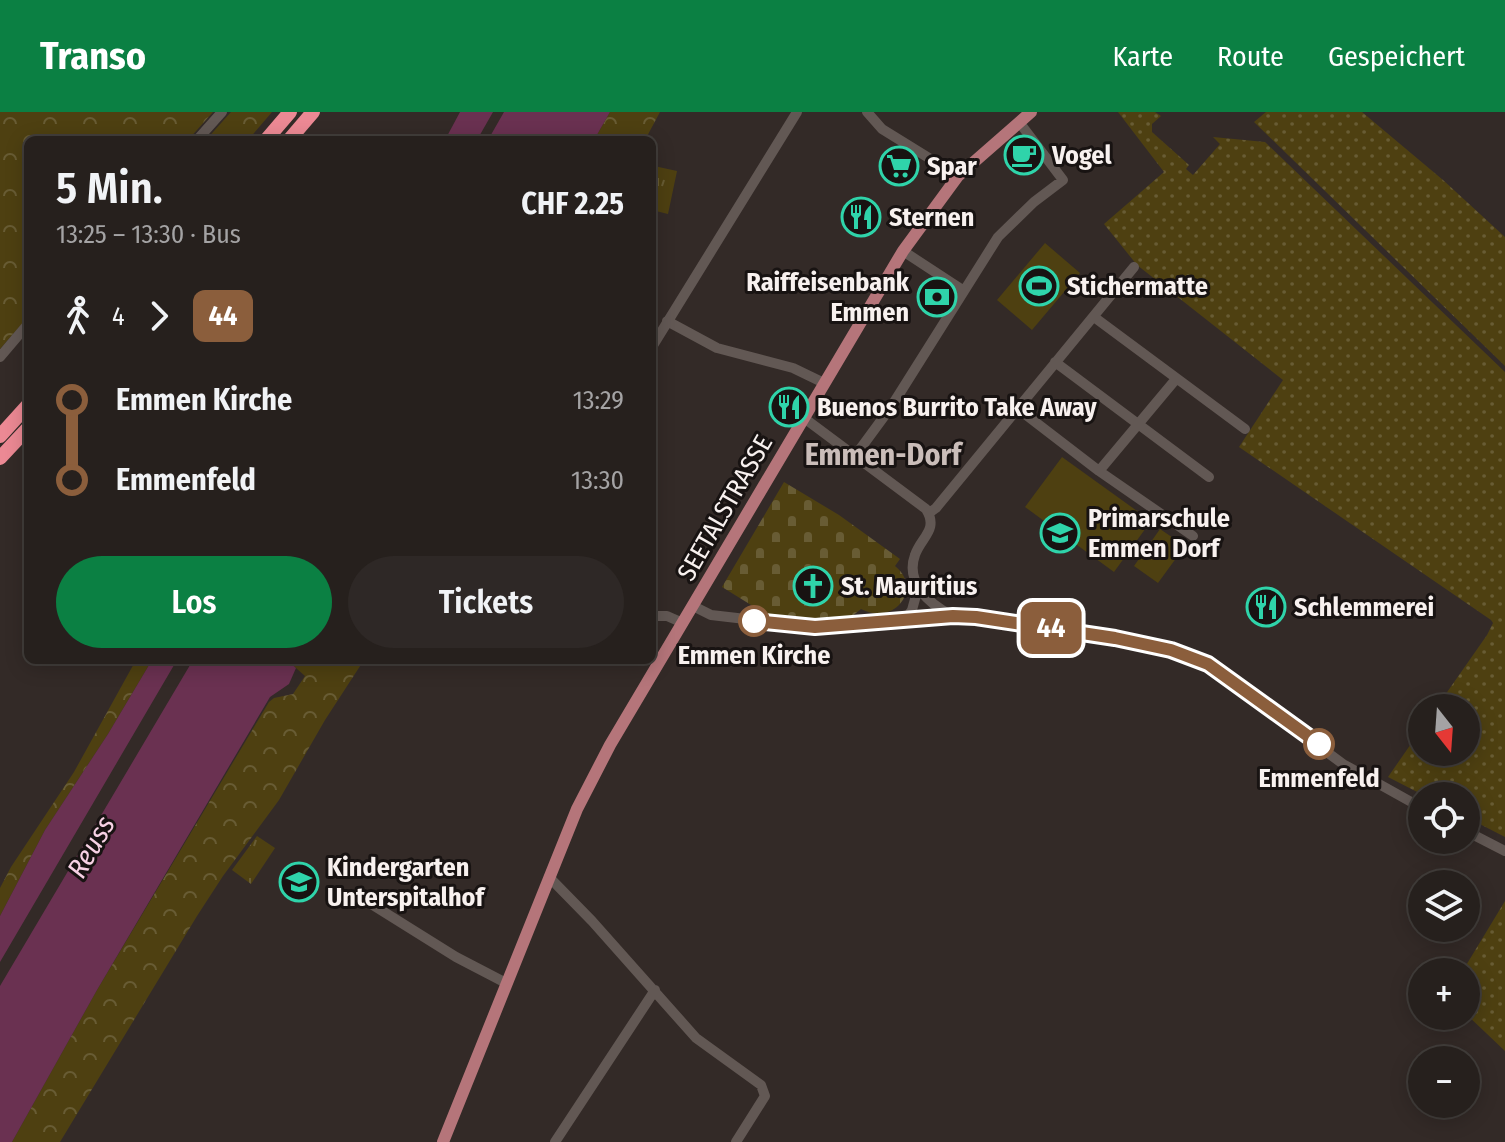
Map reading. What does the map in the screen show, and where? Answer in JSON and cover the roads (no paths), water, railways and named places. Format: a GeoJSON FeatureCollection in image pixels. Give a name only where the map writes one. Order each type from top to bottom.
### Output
{"type":"FeatureCollection","features":[{"type":"Feature","properties":{"kind":"highway"},"geometry":{"type":"LineString","coordinates":[[269,136],[290,112]]}},
{"type":"Feature","properties":{"kind":"highway"},"geometry":{"type":"LineString","coordinates":[[292,136],[313,112]]}},
{"type":"Feature","properties":{"kind":"highway"},"geometry":{"type":"LineString","coordinates":[[0,436],[24,409]]}},
{"type":"Feature","properties":{"kind":"highway"},"geometry":{"type":"LineString","coordinates":[[0,458],[24,432]]}},
{"type":"Feature","properties":{"kind":"main road","name":"SEETALSTRASSE"},"geometry":{"type":"LineString","coordinates":[[443,1142],[592,778],[903,251],[958,176],[1031,112]]}},
{"type":"Feature","properties":{"kind":"street"},"geometry":{"type":"LineString","coordinates":[[201,136],[222,112]]}},
{"type":"Feature","properties":{"kind":"street"},"geometry":{"type":"LineString","coordinates":[[656,340],[797,112]]}},
{"type":"Feature","properties":{"kind":"street"},"geometry":{"type":"LineString","coordinates":[[867,112],[882,129],[958,176]]}},
{"type":"Feature","properties":{"kind":"street"},"geometry":{"type":"LineString","coordinates":[[855,456],[891,407],[998,237],[1025,210],[1063,180],[1019,122]]}},
{"type":"Feature","properties":{"kind":"street"},"geometry":{"type":"LineString","coordinates":[[903,251],[964,291]]}},
{"type":"Feature","properties":{"kind":"street"},"geometry":{"type":"LineString","coordinates":[[929,513],[1134,267]]}},
{"type":"Feature","properties":{"kind":"street"},"geometry":{"type":"LineString","coordinates":[[1094,317],[1245,429]]}},
{"type":"Feature","properties":{"kind":"street"},"geometry":{"type":"LineString","coordinates":[[667,321],[717,348],[793,368],[824,383]]}},
{"type":"Feature","properties":{"kind":"street"},"geometry":{"type":"LineString","coordinates":[[0,357],[24,329]]}},
{"type":"Feature","properties":{"kind":"street"},"geometry":{"type":"LineString","coordinates":[[1055,362],[1209,477]]}},
{"type":"Feature","properties":{"kind":"street"},"geometry":{"type":"LineString","coordinates":[[1099,471],[1176,379]]}},
{"type":"Feature","properties":{"kind":"street"},"geometry":{"type":"LineString","coordinates":[[1017,408],[1099,471],[1193,536]]}},
{"type":"Feature","properties":{"kind":"street"},"geometry":{"type":"LineString","coordinates":[[804,418],[929,513],[931,530],[917,550],[913,563],[918,588],[912,610],[905,620]]}},
{"type":"Feature","properties":{"kind":"street"},"geometry":{"type":"LineString","coordinates":[[918,588],[934,606],[953,616]]}},
{"type":"Feature","properties":{"kind":"street"},"geometry":{"type":"LineString","coordinates":[[693,606],[711,615],[815,627],[953,616],[1115,638],[1171,650],[1208,664],[1343,764],[1408,801]]}},
{"type":"Feature","properties":{"kind":"street"},"geometry":{"type":"LineString","coordinates":[[656,616],[667,616],[683,623]]}},
{"type":"Feature","properties":{"kind":"street"},"geometry":{"type":"LineString","coordinates":[[1480,838],[1505,851]]}},
{"type":"Feature","properties":{"kind":"street"},"geometry":{"type":"LineString","coordinates":[[549,877],[696,1038],[761,1085],[765,1096],[736,1142]]}},
{"type":"Feature","properties":{"kind":"street"},"geometry":{"type":"LineString","coordinates":[[368,902],[456,957],[506,983]]}},
{"type":"Feature","properties":{"kind":"street"},"geometry":{"type":"LineString","coordinates":[[555,1142],[655,990]]}},
{"type":"Feature","properties":{"kind":"water"},"geometry":{"type":"Polygon","coordinates":[[[460,112],[493,112],[479,136],[447,136],[460,112]]]}},
{"type":"Feature","properties":{"kind":"water"},"geometry":{"type":"Polygon","coordinates":[[[504,112],[610,112],[596,136],[490,136],[504,112]]]}},
{"type":"Feature","properties":{"kind":"water"},"geometry":{"type":"Polygon","coordinates":[[[150,664],[175,664],[0,962],[0,916],[45,830],[150,664]]]}},
{"type":"Feature","properties":{"kind":"water","name":"Reuss"},"geometry":{"type":"Polygon","coordinates":[[[191,664],[292,664],[296,668],[289,684],[270,697],[97,990],[12,1142],[0,1142],[0,986],[191,664]]]}},
{"type":"Feature","properties":{"kind":"place","name":"Vogel"},"geometry":{"type":"Point","coordinates":[1024,155]}},
{"type":"Feature","properties":{"kind":"place","name":"Spar"},"geometry":{"type":"Point","coordinates":[899,166]}},
{"type":"Feature","properties":{"kind":"place","name":"Sternen"},"geometry":{"type":"Point","coordinates":[861,217]}},
{"type":"Feature","properties":{"kind":"place","name":"Stichermatte"},"geometry":{"type":"Point","coordinates":[1039,286]}},
{"type":"Feature","properties":{"kind":"place","name":"Raiffeisenbank Emmen"},"geometry":{"type":"Point","coordinates":[937,297]}},
{"type":"Feature","properties":{"kind":"place","name":"Buenos Burrito Take Away"},"geometry":{"type":"Point","coordinates":[789,407]}},
{"type":"Feature","properties":{"kind":"place","name":"Primarschule Emmen Dorf"},"geometry":{"type":"Point","coordinates":[1060,533]}},
{"type":"Feature","properties":{"kind":"place","name":"St. Mauritius"},"geometry":{"type":"Point","coordinates":[813,586]}},
{"type":"Feature","properties":{"kind":"place","name":"Schlemmerei"},"geometry":{"type":"Point","coordinates":[1266,607]}},
{"type":"Feature","properties":{"kind":"place","name":"Emmen Kirche"},"geometry":{"type":"Point","coordinates":[754,621]}},
{"type":"Feature","properties":{"kind":"place","name":"Emmenfeld"},"geometry":{"type":"Point","coordinates":[1319,744]}},
{"type":"Feature","properties":{"kind":"place","name":"Kindergarten Unterspitalhof"},"geometry":{"type":"Point","coordinates":[299,882]}},
{"type":"Feature","properties":{"kind":"district","name":"Emmen-Dorf"},"geometry":{"type":"Point","coordinates":[883,455]}}]}
